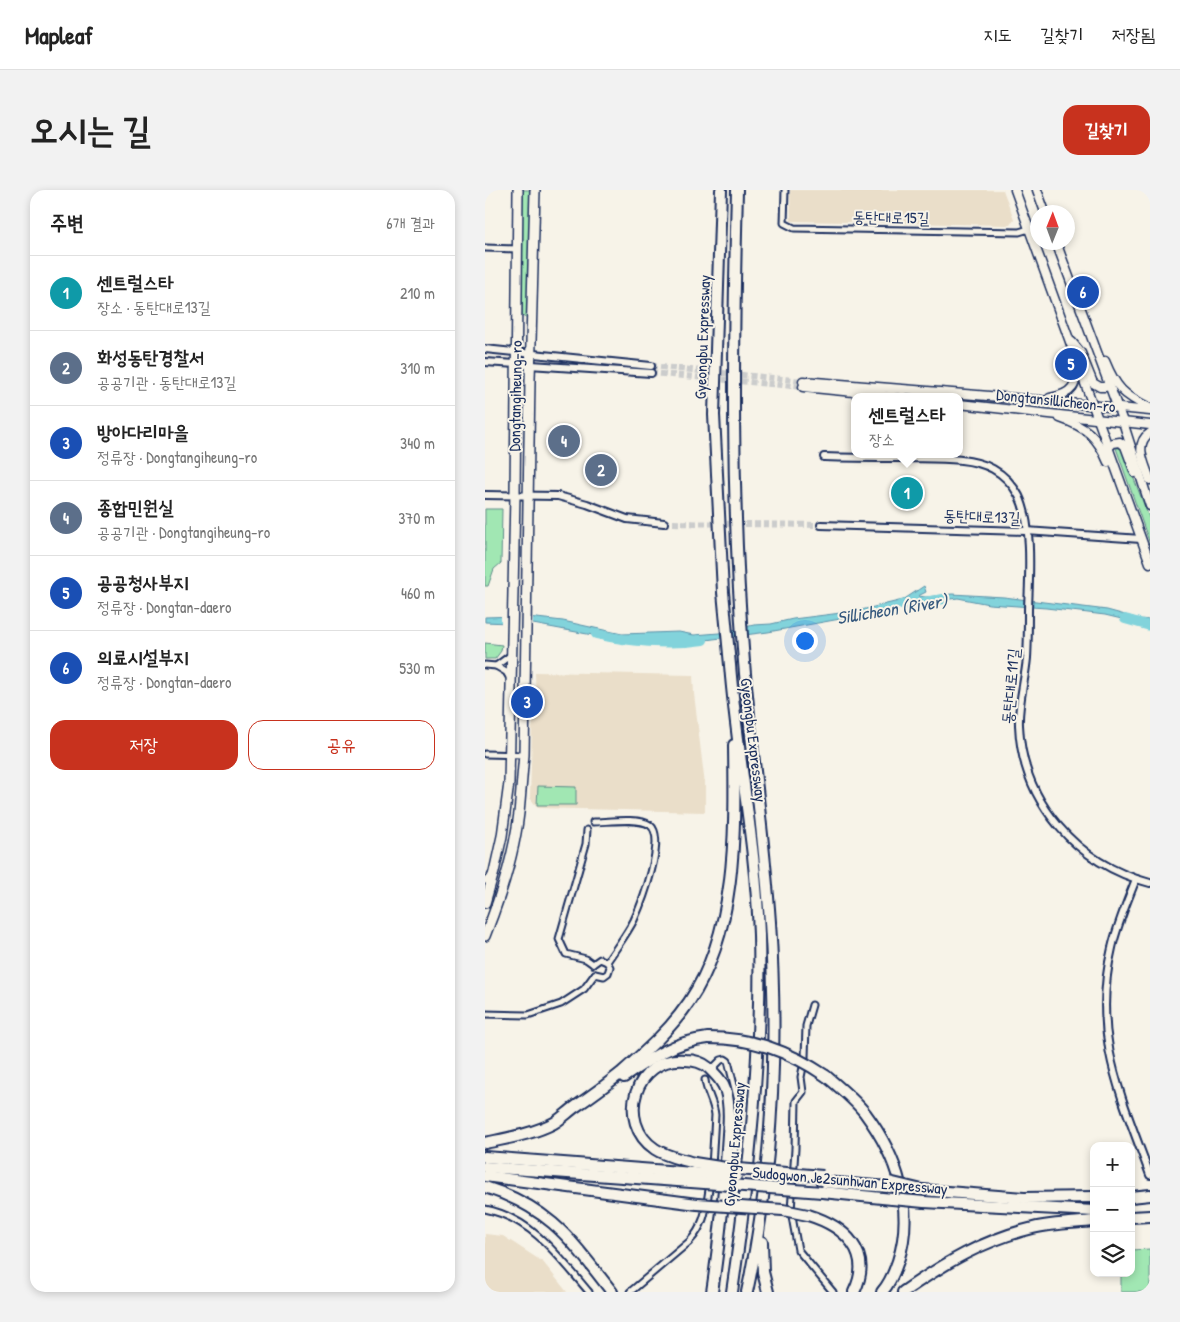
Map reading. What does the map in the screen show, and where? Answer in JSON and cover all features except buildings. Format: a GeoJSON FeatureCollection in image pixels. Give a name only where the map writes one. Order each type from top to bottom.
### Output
{"type":"FeatureCollection","features":[{"type":"Feature","properties":{"kind":"highway","name":"Gyeongbu Expressway"},"geometry":{"type":"LineString","coordinates":[[721,190],[714,415],[723,592],[733,705],[755,870],[759,935],[757,1053],[747,1188],[732,1292]]}},
{"type":"Feature","properties":{"kind":"highway","name":"Gyeongbu Expressway"},"geometry":{"type":"LineString","coordinates":[[737,190],[734,400],[739,592],[744,663],[762,822],[772,958],[773,1023],[770,1112],[763,1196],[756,1252],[747,1292]]}},
{"type":"Feature","properties":{"kind":"highway"},"geometry":{"type":"LineString","coordinates":[[554,1122],[606,1085],[665,1032],[689,1002],[709,965],[721,930],[731,864],[734,791],[733,705]]}},
{"type":"Feature","properties":{"kind":"highway"},"geometry":{"type":"LineString","coordinates":[[485,1143],[514,1137],[554,1122],[667,1050],[682,1043],[708,1038],[735,1039],[779,1050],[804,1061],[826,1076],[864,1113],[882,1140],[898,1174],[904,1198],[905,1223],[901,1253],[893,1274],[882,1292]]}},
{"type":"Feature","properties":{"kind":"highway"},"geometry":{"type":"LineString","coordinates":[[712,1292],[718,1249],[726,1161],[729,1114],[727,1093],[720,1078],[706,1066],[693,1060],[678,1059],[663,1063],[646,1074],[636,1092],[633,1108],[635,1123],[645,1141],[654,1149],[693,1172],[726,1168],[822,1184]]}},
{"type":"Feature","properties":{"kind":"highway","name":"Sudogwon Je2sunhwan Expressway"},"geometry":{"type":"LineString","coordinates":[[485,1157],[693,1172],[822,1184],[890,1185],[922,1190],[1025,1198],[1090,1198]]}},
{"type":"Feature","properties":{"kind":"highway","name":"Sudogwon Je2sunhwan Expressway"},"geometry":{"type":"LineString","coordinates":[[485,1167],[693,1172]]}},
{"type":"Feature","properties":{"kind":"highway"},"geometry":{"type":"LineString","coordinates":[[485,1176],[697,1204],[783,1210],[808,1215],[835,1226],[854,1244],[858,1252],[860,1270],[854,1292]]}},
{"type":"Feature","properties":{"kind":"highway","name":"Sudogwon Je2sunhwan Expressway"},"geometry":{"type":"LineString","coordinates":[[822,1184],[892,1199],[1090,1211]]}},
{"type":"Feature","properties":{"kind":"highway"},"geometry":{"type":"LineString","coordinates":[[485,1187],[509,1194],[557,1225],[571,1239],[612,1292]]}},
{"type":"Feature","properties":{"kind":"highway"},"geometry":{"type":"LineString","coordinates":[[1135,1197],[1149,1195]]}},
{"type":"Feature","properties":{"kind":"highway"},"geometry":{"type":"LineString","coordinates":[[763,1196],[762,1257],[765,1284],[768,1292]]}},
{"type":"Feature","properties":{"kind":"highway"},"geometry":{"type":"LineString","coordinates":[[1135,1211],[1150,1211]]}},
{"type":"Feature","properties":{"kind":"highway"},"geometry":{"type":"LineString","coordinates":[[1135,1217],[1150,1216]]}},
{"type":"Feature","properties":{"kind":"highway"},"geometry":{"type":"LineString","coordinates":[[903,1292],[943,1264],[989,1241],[1034,1227],[1090,1221]]}},
{"type":"Feature","properties":{"kind":"main road","name":"Dongtangiheung-ro"},"geometry":{"type":"LineString","coordinates":[[513,648],[518,190]]}},
{"type":"Feature","properties":{"kind":"main road","name":"Dongtangiheung-ro"},"geometry":{"type":"LineString","coordinates":[[524,755],[530,364],[535,190]]}},
{"type":"Feature","properties":{"kind":"main road"},"geometry":{"type":"LineString","coordinates":[[1015,190],[1150,563]]}},
{"type":"Feature","properties":{"kind":"main road"},"geometry":{"type":"LineString","coordinates":[[1037,190],[1042,205]]}},
{"type":"Feature","properties":{"kind":"main road"},"geometry":{"type":"LineString","coordinates":[[1059,250],[1123,422],[1150,505]]}},
{"type":"Feature","properties":{"kind":"main road"},"geometry":{"type":"LineString","coordinates":[[1089,334],[1102,354],[1112,379],[1119,388],[1131,399],[1150,410]]}},
{"type":"Feature","properties":{"kind":"main road"},"geometry":{"type":"LineString","coordinates":[[1068,337],[1081,352],[1093,383],[1100,387],[1105,387],[1108,384]]}},
{"type":"Feature","properties":{"kind":"main road"},"geometry":{"type":"LineString","coordinates":[[1038,400],[1066,395],[1071,390],[1074,383],[1075,370],[1069,352],[1068,337]]}},
{"type":"Feature","properties":{"kind":"main road","name":"Dongtansillicheon-ro"},"geometry":{"type":"LineString","coordinates":[[874,393],[803,384],[935,393]]}},
{"type":"Feature","properties":{"kind":"main road","name":"Dongtansillicheon-ro"},"geometry":{"type":"LineString","coordinates":[[963,395],[1150,410]]}},
{"type":"Feature","properties":{"kind":"main road","name":"Dongtansillicheon-ro"},"geometry":{"type":"LineString","coordinates":[[963,404],[1047,412],[1150,425]]}},
{"type":"Feature","properties":{"kind":"main road"},"geometry":{"type":"LineString","coordinates":[[1047,412],[1080,426],[1093,435],[1103,450],[1129,506]]}},
{"type":"Feature","properties":{"kind":"main road"},"geometry":{"type":"LineString","coordinates":[[1150,433],[1144,437],[1140,448],[1150,480]]}},
{"type":"Feature","properties":{"kind":"main road"},"geometry":{"type":"LineString","coordinates":[[1108,448],[1113,443],[1120,442],[1125,446],[1138,483],[1150,505]]}},
{"type":"Feature","properties":{"kind":"main road"},"geometry":{"type":"LineString","coordinates":[[1150,486],[1150,505]]}},
{"type":"Feature","properties":{"kind":"main road"},"geometry":{"type":"LineString","coordinates":[[485,903],[506,817],[513,648]]}},
{"type":"Feature","properties":{"kind":"main road"},"geometry":{"type":"LineString","coordinates":[[485,936],[503,886],[513,845],[519,813],[524,755]]}},
{"type":"Feature","properties":{"kind":"street","name":"동탄대로15길"},"geometry":{"type":"LineString","coordinates":[[785,191],[784,223],[793,228],[1019,232],[1029,229]]}},
{"type":"Feature","properties":{"kind":"street"},"geometry":{"type":"LineString","coordinates":[[485,248],[518,249]]}},
{"type":"Feature","properties":{"kind":"street"},"geometry":{"type":"LineString","coordinates":[[485,349],[531,353],[651,370],[485,362]]}},
{"type":"Feature","properties":{"kind":"street"},"geometry":{"type":"LineString","coordinates":[[824,457],[851,457]]}},
{"type":"Feature","properties":{"kind":"street"},"geometry":{"type":"LineString","coordinates":[[944,458],[981,464],[1008,480],[1020,498],[1027,531]]}},
{"type":"Feature","properties":{"kind":"street"},"geometry":{"type":"LineString","coordinates":[[485,494],[567,498],[627,519],[664,523]]}},
{"type":"Feature","properties":{"kind":"street","name":"동탄대로13길"},"geometry":{"type":"LineString","coordinates":[[821,526],[1027,531],[1141,539]]}},
{"type":"Feature","properties":{"kind":"street","name":"동탄대로11길"},"geometry":{"type":"LineString","coordinates":[[1027,531],[1029,571],[1028,639],[1020,700],[1019,726],[1026,765],[1037,793],[1051,818],[1076,845],[1102,864],[1150,883]]}},
{"type":"Feature","properties":{"kind":"street"},"geometry":{"type":"LineString","coordinates":[[496,666],[507,659],[513,648]]}},
{"type":"Feature","properties":{"kind":"street"},"geometry":{"type":"LineString","coordinates":[[485,665],[496,666],[506,672],[512,682]]}},
{"type":"Feature","properties":{"kind":"street"},"geometry":{"type":"LineString","coordinates":[[485,754],[524,755]]}},
{"type":"Feature","properties":{"kind":"street"},"geometry":{"type":"LineString","coordinates":[[593,822],[639,821],[649,824],[657,839],[651,873],[634,920],[607,962]]}},
{"type":"Feature","properties":{"kind":"street"},"geometry":{"type":"LineString","coordinates":[[587,830],[586,844],[559,938],[565,954],[586,959],[593,964]]}},
{"type":"Feature","properties":{"kind":"street"},"geometry":{"type":"LineString","coordinates":[[485,881],[494,872]]}},
{"type":"Feature","properties":{"kind":"street"},"geometry":{"type":"LineString","coordinates":[[1136,879],[1112,949],[1107,975],[1105,1016],[1111,1064],[1150,1175]]}},
{"type":"Feature","properties":{"kind":"street"},"geometry":{"type":"LineString","coordinates":[[600,959],[607,962],[610,970],[601,977],[595,974],[593,964],[600,959]]}},
{"type":"Feature","properties":{"kind":"street"},"geometry":{"type":"LineString","coordinates":[[485,1014],[528,1015],[561,1004],[584,989],[595,974]]}},
{"type":"Feature","properties":{"kind":"street"},"geometry":{"type":"LineString","coordinates":[[812,1005],[806,1026],[805,1056],[801,1078],[803,1092],[796,1101],[791,1211],[798,1250],[833,1292]]}},
{"type":"Feature","properties":{"kind":"street"},"geometry":{"type":"LineString","coordinates":[[713,1068],[721,1060],[725,1059],[728,1061],[738,1101],[733,1164]]}},
{"type":"Feature","properties":{"kind":"street"},"geometry":{"type":"LineString","coordinates":[[630,1292],[689,1242],[698,1233],[704,1221],[713,1161],[715,1115],[714,1106],[705,1087],[705,1080]]}},
{"type":"Feature","properties":{"kind":"street"},"geometry":{"type":"LineString","coordinates":[[485,1209],[507,1216],[527,1227],[544,1240],[589,1292]]}},
{"type":"Feature","properties":{"kind":"shaded area"},"geometry":{"type":"Polygon","coordinates":[[[790,190],[1003,190],[1014,219],[1010,225],[791,221],[790,190]]]}},
{"type":"Feature","properties":{"kind":"shaded area"},"geometry":{"type":"Polygon","coordinates":[[[535,672],[693,675],[705,785],[705,812],[538,808],[530,798],[532,728],[536,706],[535,672]]]}},
{"type":"Feature","properties":{"kind":"shaded area"},"geometry":{"type":"Polygon","coordinates":[[[485,1234],[503,1236],[543,1262],[567,1292],[485,1292],[485,1234]]]}},
{"type":"Feature","properties":{"kind":"green space"},"geometry":{"type":"Polygon","coordinates":[[[522,190],[530,190],[528,316],[526,318],[522,316],[520,266],[522,190]]]}},
{"type":"Feature","properties":{"kind":"green space"},"geometry":{"type":"Polygon","coordinates":[[[1116,448],[1120,448],[1123,451],[1150,520],[1150,544],[1116,448]]]}},
{"type":"Feature","properties":{"kind":"green space"},"geometry":{"type":"Polygon","coordinates":[[[485,509],[502,509],[501,563],[494,569],[488,586],[485,586],[485,509]]]}},
{"type":"Feature","properties":{"kind":"green space"},"geometry":{"type":"Polygon","coordinates":[[[485,643],[502,645],[501,651],[495,659],[485,659],[485,643]]]}},
{"type":"Feature","properties":{"kind":"green space"},"geometry":{"type":"Polygon","coordinates":[[[538,786],[576,787],[576,805],[537,805],[538,786]]]}},
{"type":"Feature","properties":{"kind":"green space"},"geometry":{"type":"Polygon","coordinates":[[[1150,1249],[1150,1292],[1121,1292],[1121,1277],[1135,1277],[1135,1250],[1150,1249]]]}},
{"type":"Feature","properties":{"kind":"water"},"geometry":{"type":"Polygon","coordinates":[[[924,586],[926,592],[918,596],[952,594],[1004,597],[1107,610],[1150,620],[1150,625],[1105,615],[989,604],[958,598],[912,604],[890,610],[768,632],[671,643],[609,638],[533,624],[485,622],[485,617],[519,616],[563,621],[622,634],[679,632],[694,635],[719,633],[754,625],[857,611],[903,600],[924,586]]]}},
{"type":"Feature","properties":{"kind":"pier"},"geometry":{"type":"Polygon","coordinates":[[[501,614],[533,615],[533,627],[501,624],[501,614]]]}},
{"type":"Feature","properties":{"kind":"waterway","name":"Sillicheon (River)"},"geometry":{"type":"LineString","coordinates":[[902,605],[944,599]]}},
{"type":"Feature","properties":{"kind":"waterway","name":"Sillicheon (River)"},"geometry":{"type":"LineString","coordinates":[[1125,619],[1150,626]]}},
{"type":"Feature","properties":{"kind":"waterway","name":"Sillicheon (River)"},"geometry":{"type":"LineString","coordinates":[[596,634],[649,642],[690,642],[703,640]]}},
{"type":"Feature","properties":{"kind":"tunnel"},"geometry":{"type":"LineString","coordinates":[[651,366],[803,381]]}},
{"type":"Feature","properties":{"kind":"tunnel"},"geometry":{"type":"LineString","coordinates":[[651,373],[803,387]]}},
{"type":"Feature","properties":{"kind":"tunnel"},"geometry":{"type":"LineString","coordinates":[[664,523],[821,525]]}},
{"type":"Feature","properties":{"kind":"place","name":"의료시설부지"},"geometry":{"type":"Point","coordinates":[1083,292]}},
{"type":"Feature","properties":{"kind":"place","name":"공공청사부지"},"geometry":{"type":"Point","coordinates":[1071,364]}},
{"type":"Feature","properties":{"kind":"place","name":"종합민원실"},"geometry":{"type":"Point","coordinates":[564,441]}},
{"type":"Feature","properties":{"kind":"place","name":"화성동탄경찰서"},"geometry":{"type":"Point","coordinates":[601,470]}},
{"type":"Feature","properties":{"kind":"place","name":"센트럴스타"},"geometry":{"type":"Point","coordinates":[907,493]}},
{"type":"Feature","properties":{"kind":"place","name":"방아다리마을"},"geometry":{"type":"Point","coordinates":[527,702]}}]}
